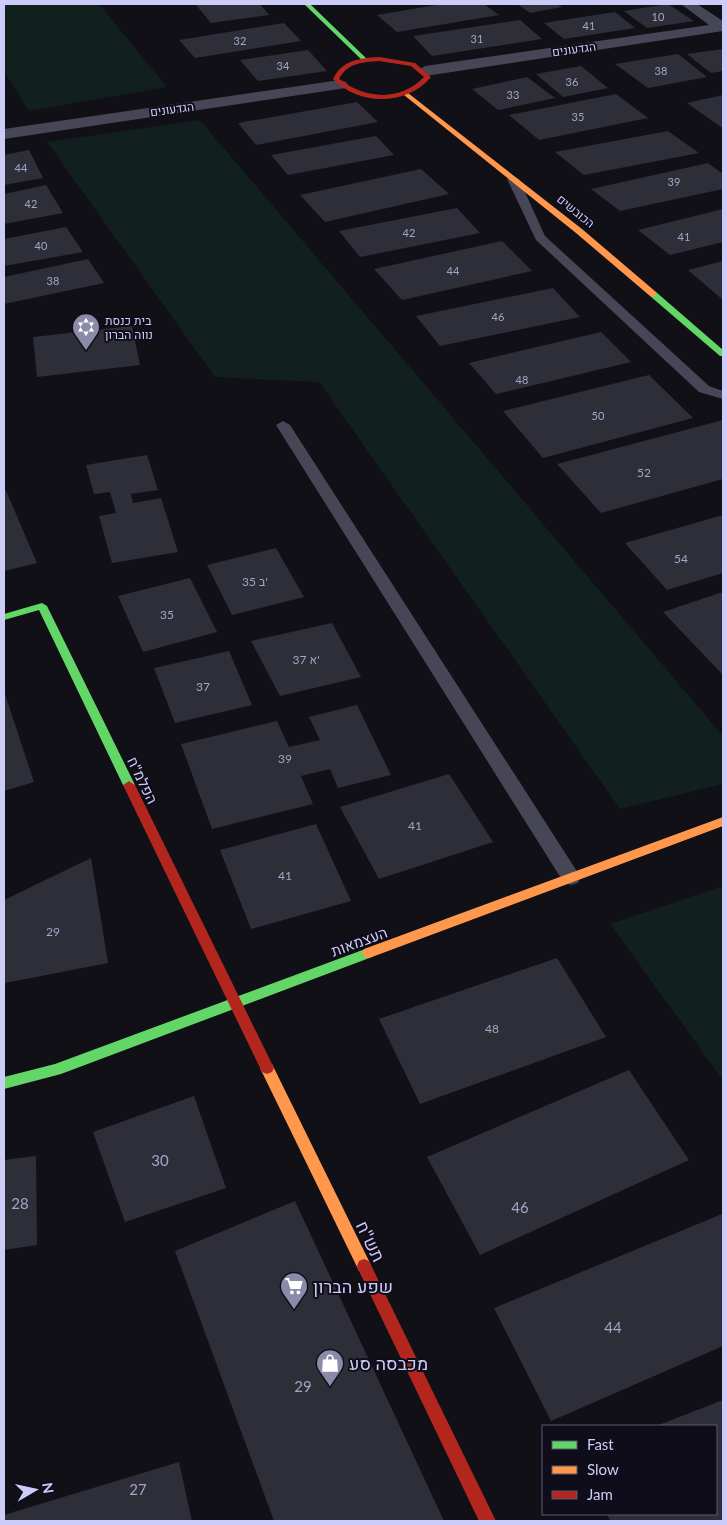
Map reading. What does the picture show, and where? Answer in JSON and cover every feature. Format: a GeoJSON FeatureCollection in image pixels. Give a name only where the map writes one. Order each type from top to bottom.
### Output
{"type":"FeatureCollection","features":[{"type":"Feature","properties":{"kind":"street"},"geometry":{"type":"LineString","coordinates":[[307,4],[365,60]]}},
{"type":"Feature","properties":{"kind":"street"},"geometry":{"type":"LineString","coordinates":[[688,4],[723,27]]}},
{"type":"Feature","properties":{"kind":"street","name":"הגדעונים"},"geometry":{"type":"LineString","coordinates":[[425,71],[723,27]]}},
{"type":"Feature","properties":{"kind":"street"},"geometry":{"type":"LineString","coordinates":[[365,60],[400,60],[418,66],[425,71],[428,78],[426,84],[418,90],[392,97],[361,95],[340,85],[336,79],[337,73],[342,68],[365,60]]}},
{"type":"Feature","properties":{"kind":"street","name":"הגדעונים"},"geometry":{"type":"LineString","coordinates":[[4,134],[340,85]]}},
{"type":"Feature","properties":{"kind":"street","name":"הכובשים"},"geometry":{"type":"LineString","coordinates":[[406,94],[579,231],[723,354]]}},
{"type":"Feature","properties":{"kind":"street","name":"הפלמ\"ח"},"geometry":{"type":"LineString","coordinates":[[4,617],[42,606],[235,1003]]}},
{"type":"Feature","properties":{"kind":"street","name":"העצמאות"},"geometry":{"type":"LineString","coordinates":[[4,1083],[56,1070],[723,821]]}},
{"type":"Feature","properties":{"kind":"street","name":"תש\"ח"},"geometry":{"type":"LineString","coordinates":[[235,1003],[488,1521]]}},
{"type":"Feature","properties":{"kind":"lane"},"geometry":{"type":"LineString","coordinates":[[513,179],[540,238],[704,389],[723,395]]}},
{"type":"Feature","properties":{"kind":"lane"},"geometry":{"type":"LineString","coordinates":[[283,425],[571,878]]}},
{"type":"Feature","properties":{"kind":"shaded area"},"geometry":{"type":"Polygon","coordinates":[[[4,4],[99,4],[167,87],[29,111],[4,71],[4,4]]]}},
{"type":"Feature","properties":{"kind":"shaded area"},"geometry":{"type":"Polygon","coordinates":[[[200,120],[723,736],[723,784],[620,809],[319,382],[215,377],[47,142],[200,120]]]}},
{"type":"Feature","properties":{"kind":"shaded area"},"geometry":{"type":"Polygon","coordinates":[[[723,886],[723,1080],[610,924],[723,886]]]}},
{"type":"Feature","properties":{"kind":"building"},"geometry":{"type":"Polygon","coordinates":[[[260,4],[269,15],[211,23],[196,5],[260,4]]]}},
{"type":"Feature","properties":{"kind":"building"},"geometry":{"type":"Polygon","coordinates":[[[442,4],[484,4],[499,15],[397,32],[377,15],[442,4]]]}},
{"type":"Feature","properties":{"kind":"building"},"geometry":{"type":"Polygon","coordinates":[[[517,4],[557,4],[562,7],[530,13],[517,4]]]}},
{"type":"Feature","properties":{"kind":"building"},"geometry":{"type":"Polygon","coordinates":[[[668,4],[694,21],[647,28],[624,11],[668,4]]]}},
{"type":"Feature","properties":{"kind":"building"},"geometry":{"type":"Polygon","coordinates":[[[615,12],[635,28],[564,39],[544,23],[615,12]]]}},
{"type":"Feature","properties":{"kind":"building"},"geometry":{"type":"Polygon","coordinates":[[[520,20],[542,39],[432,56],[413,36],[520,20]]]}},
{"type":"Feature","properties":{"kind":"building"},"geometry":{"type":"Polygon","coordinates":[[[284,23],[301,41],[195,58],[179,40],[284,23]]]}},
{"type":"Feature","properties":{"kind":"building"},"geometry":{"type":"Polygon","coordinates":[[[723,49],[723,71],[711,73],[687,54],[723,49]]]}},
{"type":"Feature","properties":{"kind":"building"},"geometry":{"type":"Polygon","coordinates":[[[308,50],[327,71],[258,81],[240,60],[308,50]]]}},
{"type":"Feature","properties":{"kind":"building"},"geometry":{"type":"Polygon","coordinates":[[[678,54],[707,77],[648,88],[615,64],[678,54]]]}},
{"type":"Feature","properties":{"kind":"building"},"geometry":{"type":"Polygon","coordinates":[[[581,66],[608,88],[563,97],[536,74],[581,66]]]}},
{"type":"Feature","properties":{"kind":"building"},"geometry":{"type":"Polygon","coordinates":[[[527,77],[555,98],[498,110],[472,89],[527,77]]]}},
{"type":"Feature","properties":{"kind":"building"},"geometry":{"type":"Polygon","coordinates":[[[616,94],[648,118],[539,140],[509,115],[616,94]]]}},
{"type":"Feature","properties":{"kind":"building"},"geometry":{"type":"Polygon","coordinates":[[[723,95],[723,127],[687,103],[723,95]]]}},
{"type":"Feature","properties":{"kind":"building"},"geometry":{"type":"Polygon","coordinates":[[[357,102],[378,122],[256,145],[238,123],[357,102]]]}},
{"type":"Feature","properties":{"kind":"building"},"geometry":{"type":"Polygon","coordinates":[[[668,131],[699,153],[584,175],[555,152],[668,131]]]}},
{"type":"Feature","properties":{"kind":"building"},"geometry":{"type":"Polygon","coordinates":[[[376,136],[394,155],[288,175],[271,155],[376,136]]]}},
{"type":"Feature","properties":{"kind":"building"},"geometry":{"type":"Polygon","coordinates":[[[29,150],[43,178],[4,185],[4,155],[29,150]]]}},
{"type":"Feature","properties":{"kind":"building"},"geometry":{"type":"Polygon","coordinates":[[[708,163],[723,174],[723,189],[620,211],[591,189],[708,163]]]}},
{"type":"Feature","properties":{"kind":"building"},"geometry":{"type":"Polygon","coordinates":[[[421,169],[449,194],[325,222],[300,195],[421,169]]]}},
{"type":"Feature","properties":{"kind":"building"},"geometry":{"type":"Polygon","coordinates":[[[46,185],[63,213],[4,224],[4,194],[46,185]]]}},
{"type":"Feature","properties":{"kind":"building"},"geometry":{"type":"Polygon","coordinates":[[[457,208],[480,233],[360,257],[339,231],[457,208]]]}},
{"type":"Feature","properties":{"kind":"building"},"geometry":{"type":"Polygon","coordinates":[[[723,209],[723,242],[670,255],[638,230],[723,209]]]}},
{"type":"Feature","properties":{"kind":"building"},"geometry":{"type":"Polygon","coordinates":[[[66,227],[83,252],[4,266],[4,239],[66,227]]]}},
{"type":"Feature","properties":{"kind":"building"},"geometry":{"type":"Polygon","coordinates":[[[502,241],[532,271],[402,300],[374,269],[502,241]]]}},
{"type":"Feature","properties":{"kind":"building"},"geometry":{"type":"Polygon","coordinates":[[[88,259],[104,283],[4,304],[4,277],[88,259]]]}},
{"type":"Feature","properties":{"kind":"building"},"geometry":{"type":"Polygon","coordinates":[[[723,261],[723,300],[688,270],[723,261]]]}},
{"type":"Feature","properties":{"kind":"building"},"geometry":{"type":"Polygon","coordinates":[[[553,288],[580,317],[440,346],[416,316],[553,288]]]}},
{"type":"Feature","properties":{"kind":"building","name":"בית כנסת נווה הברון"},"geometry":{"type":"Polygon","coordinates":[[[132,326],[140,365],[37,377],[33,337],[132,326]]]}},
{"type":"Feature","properties":{"kind":"building"},"geometry":{"type":"Polygon","coordinates":[[[601,332],[631,362],[496,394],[469,363],[601,332]]]}},
{"type":"Feature","properties":{"kind":"building"},"geometry":{"type":"Polygon","coordinates":[[[649,375],[693,418],[543,458],[503,411],[649,375]]]}},
{"type":"Feature","properties":{"kind":"building"},"geometry":{"type":"Polygon","coordinates":[[[723,420],[723,479],[601,513],[557,464],[723,420]]]}},
{"type":"Feature","properties":{"kind":"building"},"geometry":{"type":"Polygon","coordinates":[[[147,455],[158,490],[131,494],[133,503],[161,498],[178,552],[112,563],[99,516],[116,513],[110,492],[94,494],[86,465],[147,455]]]}},
{"type":"Feature","properties":{"kind":"building"},"geometry":{"type":"Polygon","coordinates":[[[4,486],[37,563],[4,571],[4,486]]]}},
{"type":"Feature","properties":{"kind":"building"},"geometry":{"type":"Polygon","coordinates":[[[723,515],[723,573],[667,590],[625,543],[723,515]]]}},
{"type":"Feature","properties":{"kind":"building"},"geometry":{"type":"Polygon","coordinates":[[[276,548],[304,597],[232,615],[207,565],[276,548]]]}},
{"type":"Feature","properties":{"kind":"building"},"geometry":{"type":"Polygon","coordinates":[[[190,578],[217,632],[143,652],[118,596],[190,578]]]}},
{"type":"Feature","properties":{"kind":"building"},"geometry":{"type":"Polygon","coordinates":[[[723,592],[723,675],[663,612],[723,592]]]}},
{"type":"Feature","properties":{"kind":"building"},"geometry":{"type":"Polygon","coordinates":[[[332,623],[361,677],[280,696],[251,641],[332,623]]]}},
{"type":"Feature","properties":{"kind":"building"},"geometry":{"type":"Polygon","coordinates":[[[229,651],[252,705],[175,723],[154,668],[229,651]]]}},
{"type":"Feature","properties":{"kind":"building"},"geometry":{"type":"Polygon","coordinates":[[[4,691],[34,782],[4,791],[4,691]]]}},
{"type":"Feature","properties":{"kind":"building"},"geometry":{"type":"Polygon","coordinates":[[[357,705],[391,775],[338,788],[330,769],[301,776],[313,804],[212,829],[181,744],[277,721],[289,747],[320,740],[309,717],[357,705]]]}},
{"type":"Feature","properties":{"kind":"building"},"geometry":{"type":"Polygon","coordinates":[[[449,774],[493,842],[379,879],[340,807],[449,774]]]}},
{"type":"Feature","properties":{"kind":"building"},"geometry":{"type":"Polygon","coordinates":[[[316,824],[351,901],[251,929],[220,850],[316,824]]]}},
{"type":"Feature","properties":{"kind":"building"},"geometry":{"type":"Polygon","coordinates":[[[91,858],[108,963],[5,983],[4,900],[91,858]]]}},
{"type":"Feature","properties":{"kind":"building"},"geometry":{"type":"Polygon","coordinates":[[[557,958],[606,1037],[420,1104],[379,1019],[557,958]]]}},
{"type":"Feature","properties":{"kind":"building"},"geometry":{"type":"Polygon","coordinates":[[[629,1070],[689,1160],[480,1255],[427,1157],[629,1070]]]}},
{"type":"Feature","properties":{"kind":"building"},"geometry":{"type":"Polygon","coordinates":[[[194,1096],[226,1188],[125,1222],[93,1132],[194,1096]]]}},
{"type":"Feature","properties":{"kind":"building"},"geometry":{"type":"Polygon","coordinates":[[[36,1156],[37,1245],[4,1250],[4,1160],[36,1156]]]}},
{"type":"Feature","properties":{"kind":"building"},"geometry":{"type":"Polygon","coordinates":[[[295,1201],[444,1521],[274,1521],[175,1251],[295,1201]]]}},
{"type":"Feature","properties":{"kind":"building"},"geometry":{"type":"Polygon","coordinates":[[[722,1214],[723,1346],[551,1421],[494,1308],[722,1214]]]}},
{"type":"Feature","properties":{"kind":"building"},"geometry":{"type":"Polygon","coordinates":[[[723,1400],[723,1521],[610,1521],[607,1515],[717,1515],[717,1425],[659,1425],[723,1400]]]}},
{"type":"Feature","properties":{"kind":"building"},"geometry":{"type":"Polygon","coordinates":[[[179,1462],[192,1521],[4,1521],[4,1515],[179,1462]]]}},
{"type":"Feature","properties":{"kind":"traffic: fast"},"geometry":{"type":"LineString","coordinates":[[307,4],[365,60]]}},
{"type":"Feature","properties":{"kind":"traffic: fast"},"geometry":{"type":"LineString","coordinates":[[653,294],[723,354]]}},
{"type":"Feature","properties":{"kind":"traffic: fast"},"geometry":{"type":"LineString","coordinates":[[4,617],[42,606],[129,785]]}},
{"type":"Feature","properties":{"kind":"traffic: fast"},"geometry":{"type":"LineString","coordinates":[[4,1083],[56,1070],[368,953]]}},
{"type":"Feature","properties":{"kind":"traffic: slow"},"geometry":{"type":"LineString","coordinates":[[406,94],[579,231],[653,294]]}},
{"type":"Feature","properties":{"kind":"traffic: slow"},"geometry":{"type":"LineString","coordinates":[[368,953],[723,821]]}},
{"type":"Feature","properties":{"kind":"traffic: slow"},"geometry":{"type":"LineString","coordinates":[[267,1068],[364,1266]]}},
{"type":"Feature","properties":{"kind":"traffic: jam"},"geometry":{"type":"LineString","coordinates":[[379,59],[413,64],[428,77],[408,93],[383,98],[357,92],[346,87],[336,79],[343,68],[348,65],[360,61],[379,59]]}},
{"type":"Feature","properties":{"kind":"traffic: jam"},"geometry":{"type":"LineString","coordinates":[[129,785],[267,1068]]}},
{"type":"Feature","properties":{"kind":"traffic: jam"},"geometry":{"type":"LineString","coordinates":[[364,1266],[488,1521]]}},
{"type":"Feature","properties":{"kind":"place","name":"בית כנסת נווה הברון"},"geometry":{"type":"Point","coordinates":[86,351]}},
{"type":"Feature","properties":{"kind":"place","name":"שפע הברון"},"geometry":{"type":"Point","coordinates":[294,1310]}},
{"type":"Feature","properties":{"kind":"place","name":"מכבסה סע"},"geometry":{"type":"Point","coordinates":[330,1387]}}]}
